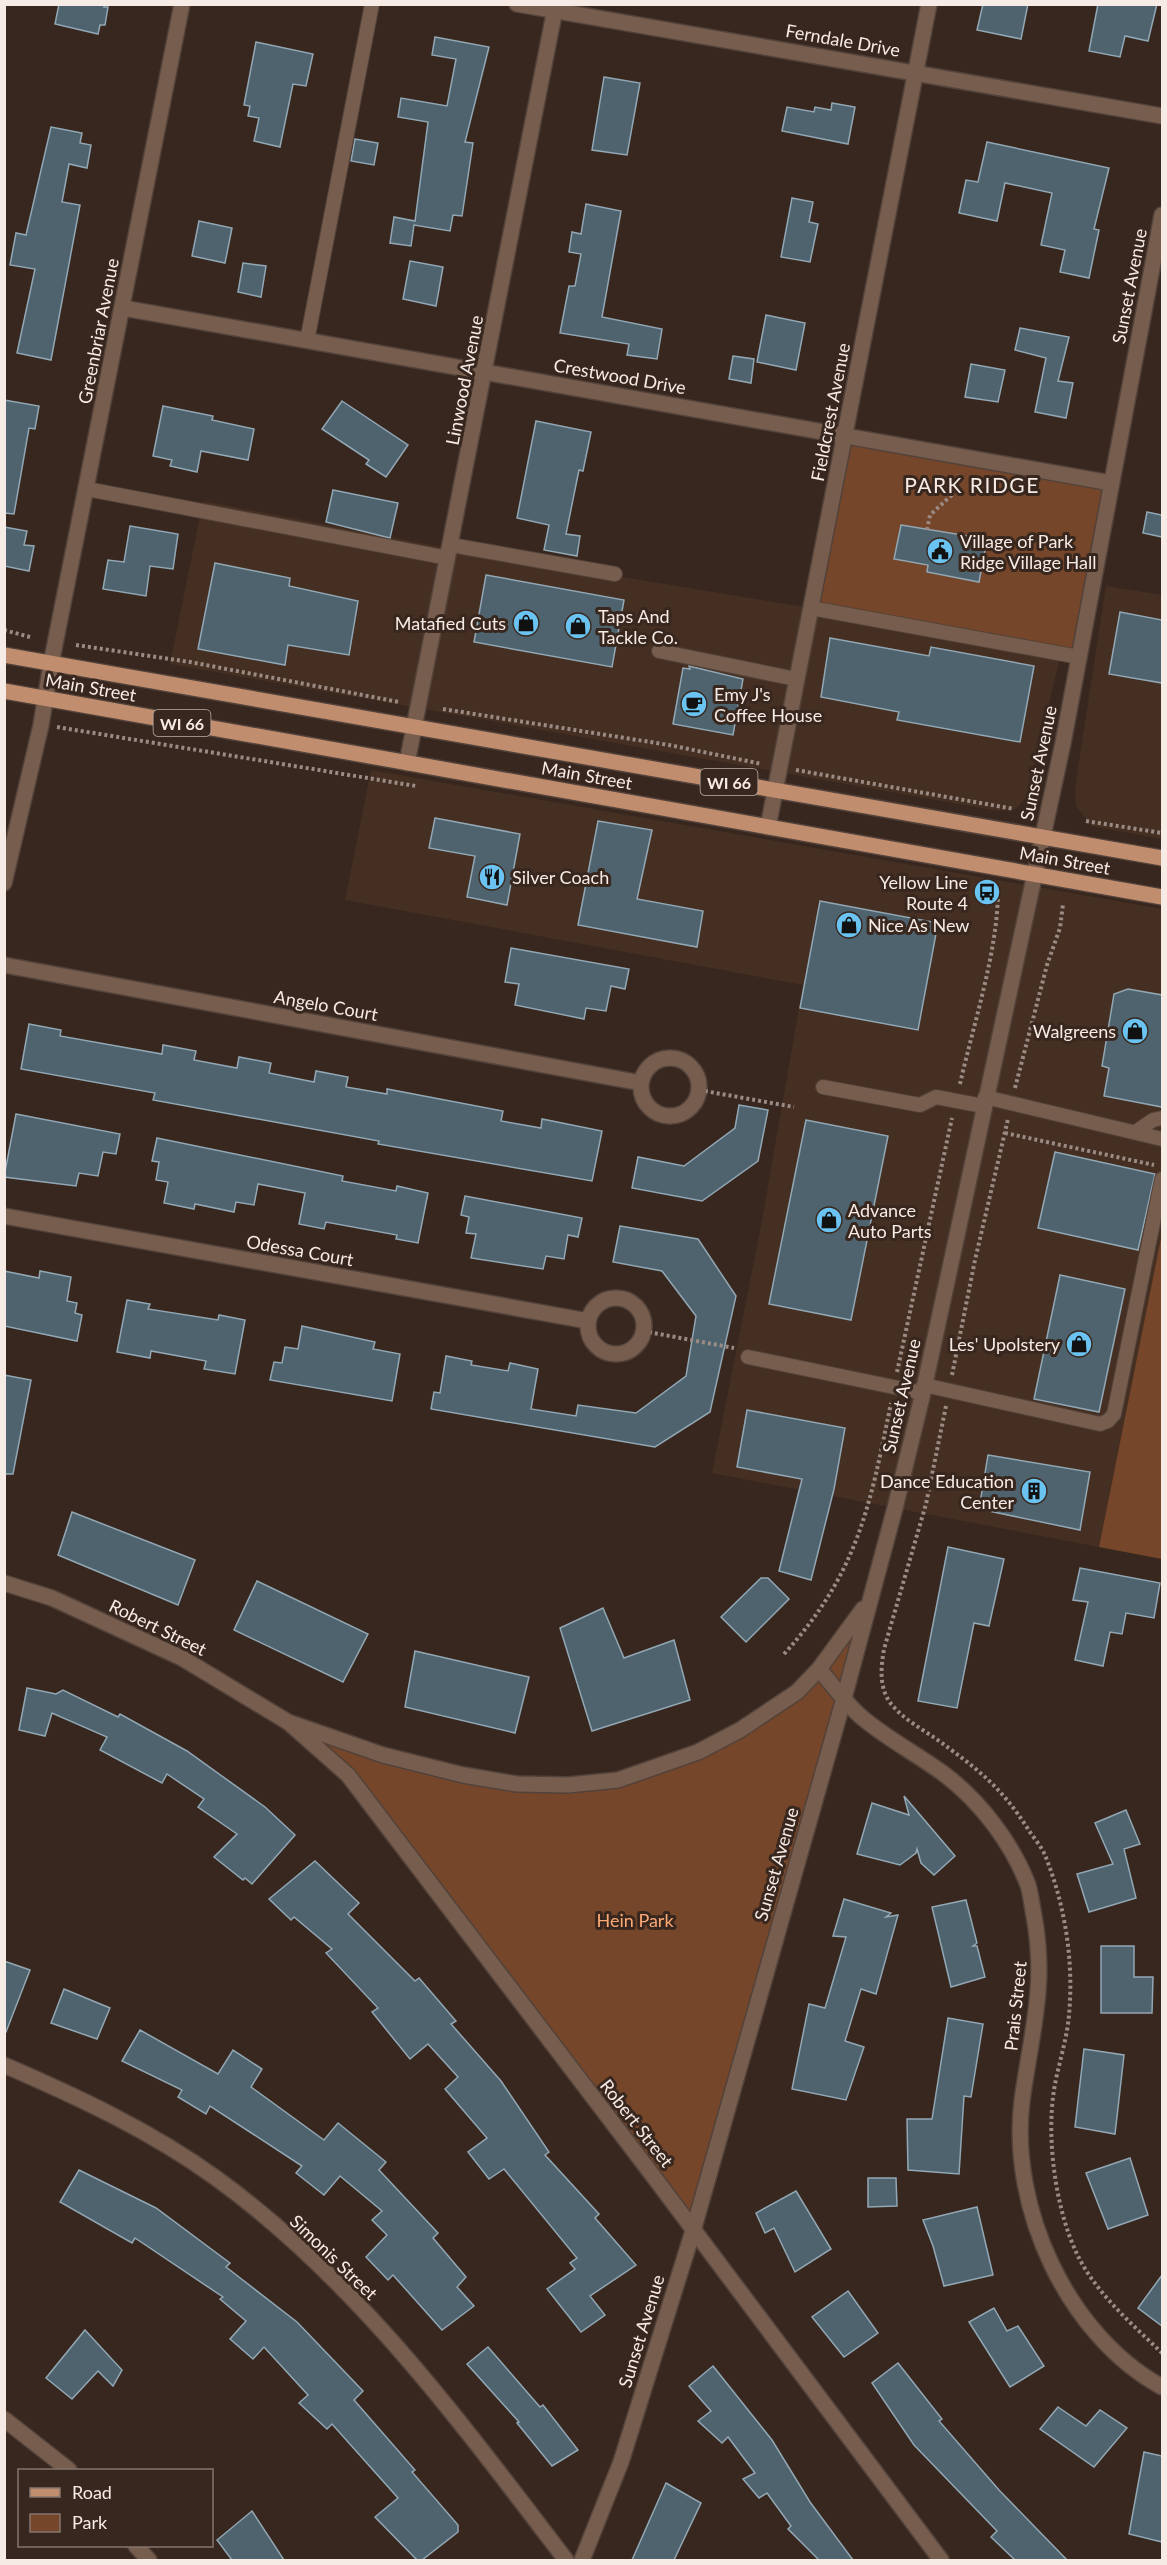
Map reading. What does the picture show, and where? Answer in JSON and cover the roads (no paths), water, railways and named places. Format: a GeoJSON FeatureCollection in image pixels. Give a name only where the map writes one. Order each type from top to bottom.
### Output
{"type":"FeatureCollection","features":[{"type":"Feature","properties":{"kind":"main road","name":"Main Street"},"geometry":{"type":"LineString","coordinates":[[4,655],[1162,858]]}},
{"type":"Feature","properties":{"kind":"main road","name":"Main Street"},"geometry":{"type":"LineString","coordinates":[[4,692],[1162,897]]}},
{"type":"Feature","properties":{"kind":"street","name":"Greenbriar Avenue"},"geometry":{"type":"LineString","coordinates":[[4,883],[41,725],[51,664],[182,4]]}},
{"type":"Feature","properties":{"kind":"street","name":"Ferndale Drive"},"geometry":{"type":"LineString","coordinates":[[517,4],[555,8],[1162,116]]}},
{"type":"Feature","properties":{"kind":"street","name":"Fieldcrest Avenue"},"geometry":{"type":"LineString","coordinates":[[768,827],[929,4]]}},
{"type":"Feature","properties":{"kind":"street","name":"Linwood Avenue"},"geometry":{"type":"LineString","coordinates":[[407,763],[555,8]]}},
{"type":"Feature","properties":{"kind":"street","name":"Sunset Avenue"},"geometry":{"type":"LineString","coordinates":[[582,2560],[621,2462],[693,2231],[844,1698],[923,1389],[1043,837],[1162,215]]}},
{"type":"Feature","properties":{"kind":"street","name":"Crestwood Drive"},"geometry":{"type":"LineString","coordinates":[[123,308],[1111,483]]}},
{"type":"Feature","properties":{"kind":"street","name":"Angelo Court"},"geometry":{"type":"LineString","coordinates":[[4,965],[641,1083]]}},
{"type":"Feature","properties":{"kind":"street"},"geometry":{"type":"LineString","coordinates":[[677,1059],[693,1069],[699,1090],[692,1105],[685,1111],[667,1115],[658,1113],[644,1101],[641,1083],[644,1073],[658,1060],[677,1059]]}},
{"type":"Feature","properties":{"kind":"street","name":"Odessa Court"},"geometry":{"type":"LineString","coordinates":[[4,1216],[588,1321]]}},
{"type":"Feature","properties":{"kind":"street"},"geometry":{"type":"LineString","coordinates":[[611,1298],[620,1298],[629,1301],[641,1314],[643,1331],[633,1348],[625,1352],[606,1352],[591,1340],[588,1321],[596,1306],[611,1298]]}},
{"type":"Feature","properties":{"kind":"street","name":"Robert Street"},"geometry":{"type":"LineString","coordinates":[[4,1583],[52,1598],[182,1658],[288,1722],[348,1775],[657,2181],[941,2560]]}},
{"type":"Feature","properties":{"kind":"street","name":"Robert Street"},"geometry":{"type":"LineString","coordinates":[[288,1722],[383,1755],[463,1775],[517,1784],[578,1784],[618,1780],[698,1752],[797,1692],[819,1669],[870,1597]]}},
{"type":"Feature","properties":{"kind":"street","name":"Prais Street"},"geometry":{"type":"LineString","coordinates":[[819,1669],[858,1714],[946,1775],[972,1800],[997,1827],[1028,1886],[1041,1956],[1039,1994],[1022,2102],[1020,2145],[1024,2185],[1034,2223],[1047,2258],[1086,2319],[1126,2361],[1162,2387]]}},
{"type":"Feature","properties":{"kind":"street","name":"Simonis Street"},"geometry":{"type":"LineString","coordinates":[[4,2065],[69,2093],[143,2131],[216,2178],[309,2254],[380,2328],[466,2429],[567,2560]]}},
{"type":"Feature","properties":{"kind":"street"},"geometry":{"type":"LineString","coordinates":[[4,2419],[68,2469]]}},
{"type":"Feature","properties":{"kind":"street"},"geometry":{"type":"LineString","coordinates":[[137,2547],[149,2560]]}},
{"type":"Feature","properties":{"kind":"lane"},"geometry":{"type":"LineString","coordinates":[[308,341],[372,4]]}},
{"type":"Feature","properties":{"kind":"lane"},"geometry":{"type":"LineString","coordinates":[[87,489],[449,551],[615,574]]}},
{"type":"Feature","properties":{"kind":"lane"},"geometry":{"type":"LineString","coordinates":[[811,608],[1079,657]]}},
{"type":"Feature","properties":{"kind":"lane"},"geometry":{"type":"LineString","coordinates":[[659,651],[796,679]]}},
{"type":"Feature","properties":{"kind":"lane"},"geometry":{"type":"LineString","coordinates":[[823,1087],[920,1105],[936,1097],[956,1101],[1012,1102],[1162,1139]]}},
{"type":"Feature","properties":{"kind":"lane"},"geometry":{"type":"LineString","coordinates":[[1137,1131],[1153,1120],[1162,1118]]}},
{"type":"Feature","properties":{"kind":"lane"},"geometry":{"type":"LineString","coordinates":[[748,1357],[894,1387],[949,1391],[1100,1424],[1108,1421],[1114,1413],[1162,1179]]}},
{"type":"Feature","properties":{"kind":"place","name":"Village of Park Ridge Village Hall"},"geometry":{"type":"Point","coordinates":[940,551]}},
{"type":"Feature","properties":{"kind":"place","name":"Matafied Cuts"},"geometry":{"type":"Point","coordinates":[526,623]}},
{"type":"Feature","properties":{"kind":"place","name":"Taps And Tackle Co."},"geometry":{"type":"Point","coordinates":[578,626]}},
{"type":"Feature","properties":{"kind":"place","name":"Emy J's Coffee House"},"geometry":{"type":"Point","coordinates":[694,704]}},
{"type":"Feature","properties":{"kind":"place","name":"Silver Coach"},"geometry":{"type":"Point","coordinates":[492,877]}},
{"type":"Feature","properties":{"kind":"place","name":"Yellow Line Route 4"},"geometry":{"type":"Point","coordinates":[987,892]}},
{"type":"Feature","properties":{"kind":"place","name":"Nice As New"},"geometry":{"type":"Point","coordinates":[849,925]}},
{"type":"Feature","properties":{"kind":"place","name":"Walgreens"},"geometry":{"type":"Point","coordinates":[1135,1031]}},
{"type":"Feature","properties":{"kind":"place","name":"Advance Auto Parts"},"geometry":{"type":"Point","coordinates":[829,1220]}},
{"type":"Feature","properties":{"kind":"place","name":"Les' Upolstery"},"geometry":{"type":"Point","coordinates":[1079,1344]}},
{"type":"Feature","properties":{"kind":"place","name":"Dance Education Center"},"geometry":{"type":"Point","coordinates":[1034,1491]}},
{"type":"Feature","properties":{"kind":"district","name":"PARK RIDGE"},"geometry":{"type":"Point","coordinates":[972,484]}},
{"type":"Feature","properties":{"kind":"park label","name":"Hein Park"},"geometry":{"type":"Point","coordinates":[635,1920]}}]}
